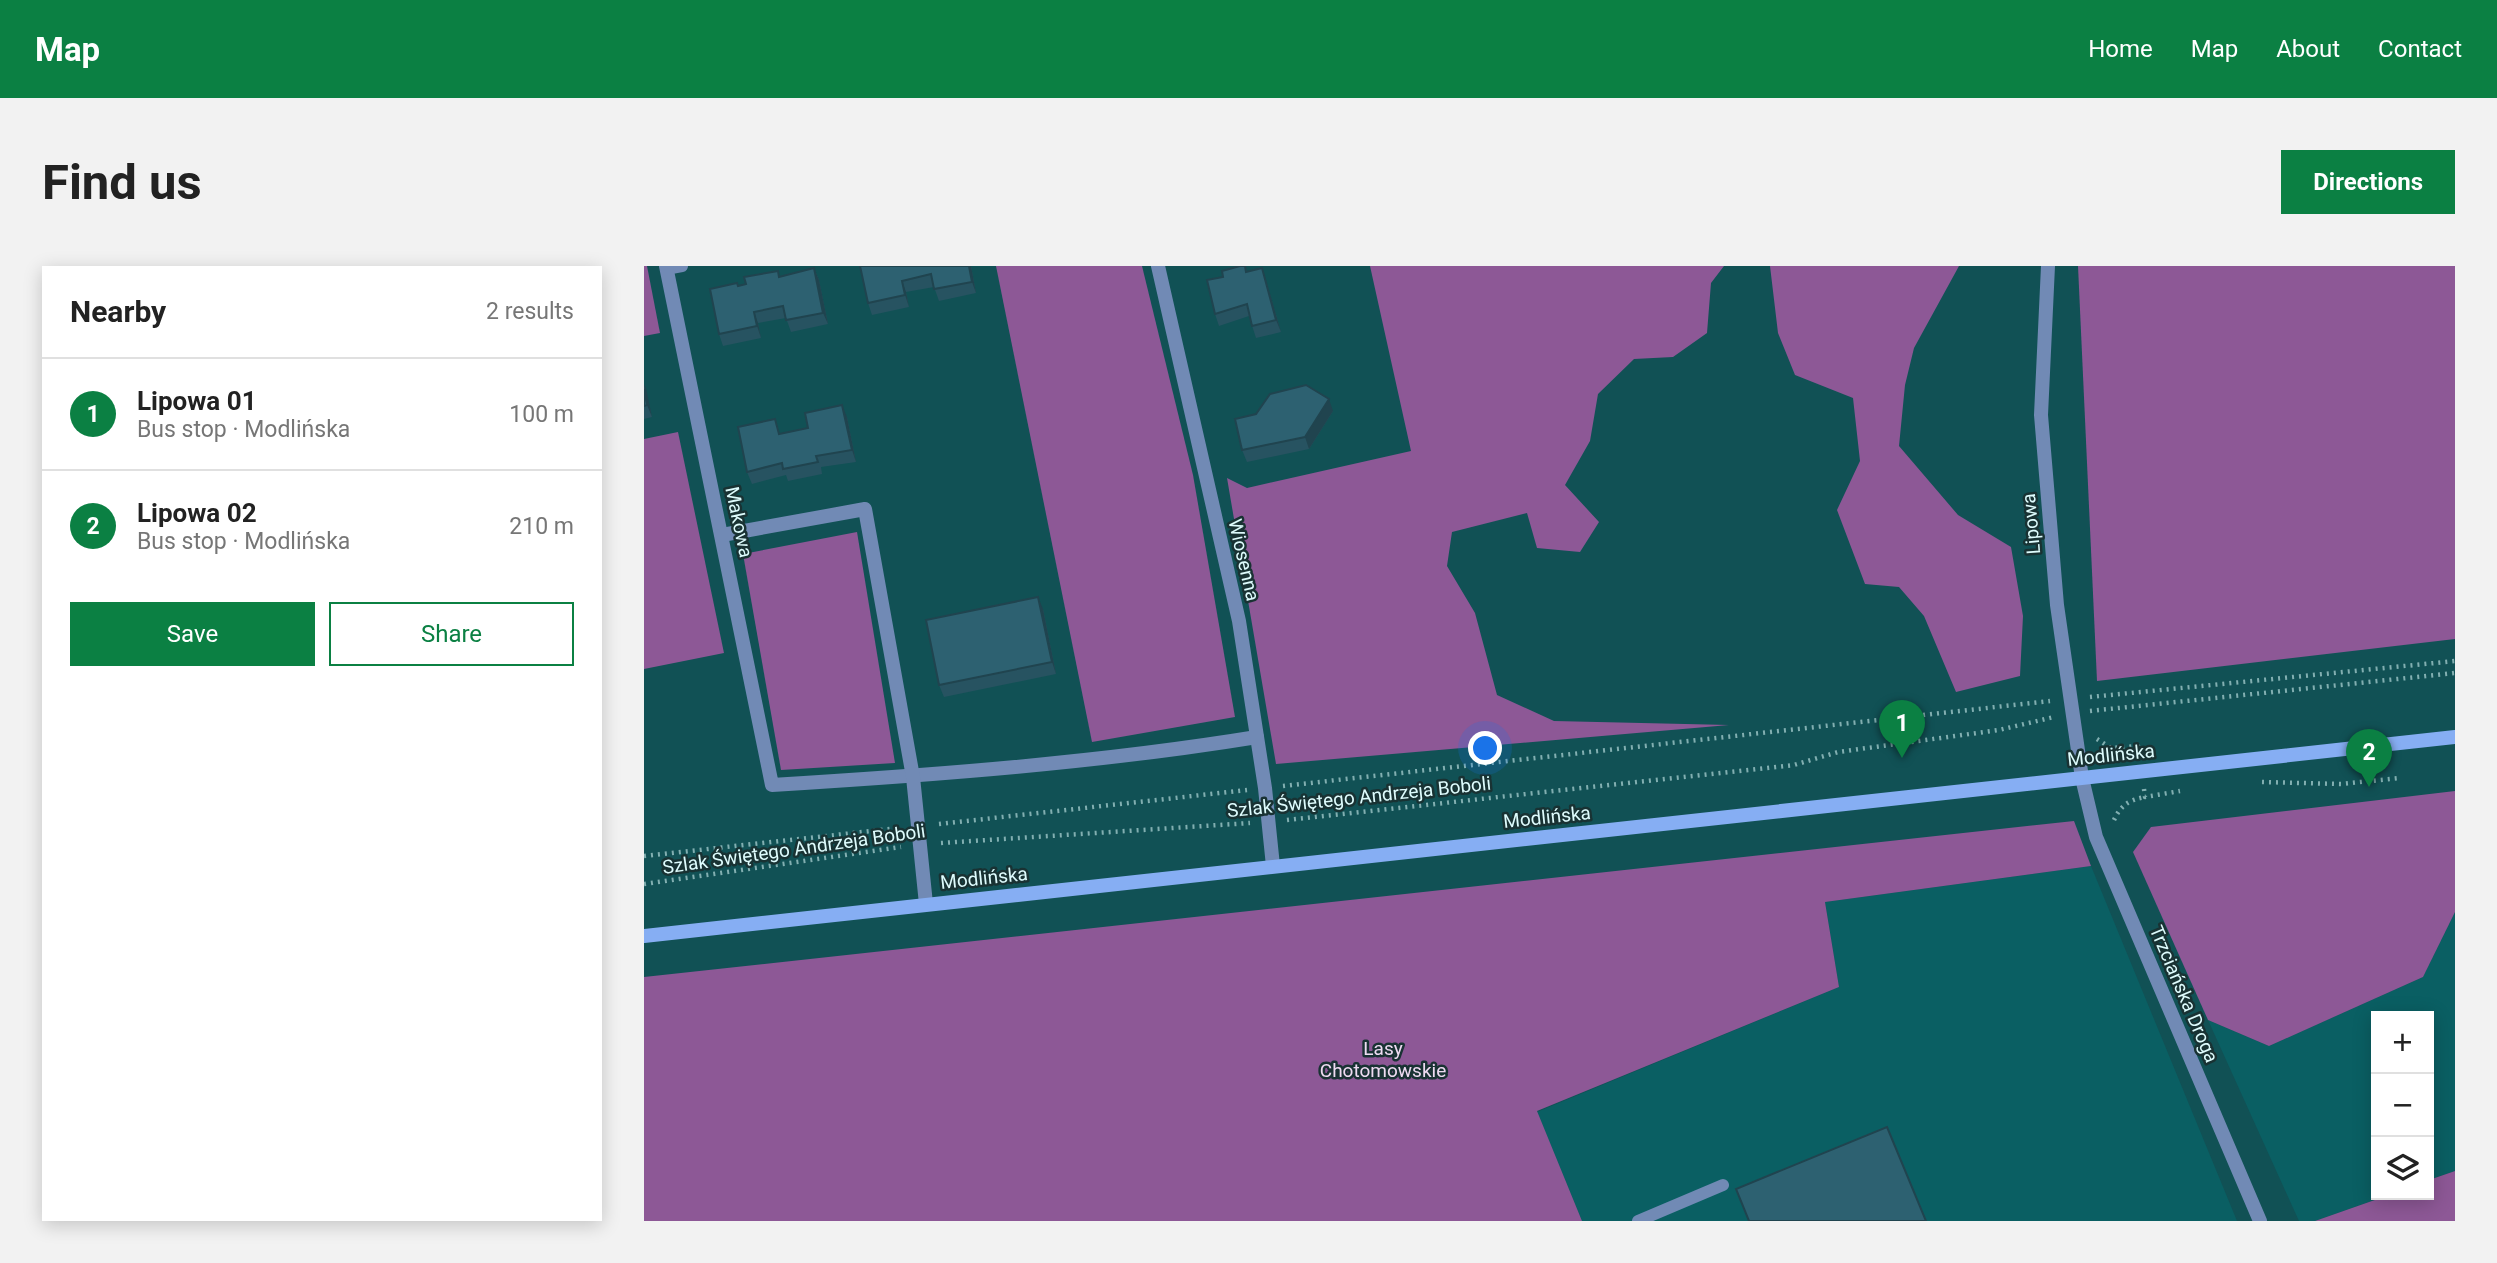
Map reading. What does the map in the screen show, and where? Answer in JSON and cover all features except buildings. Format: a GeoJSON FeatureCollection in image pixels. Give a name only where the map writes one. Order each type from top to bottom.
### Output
{"type":"FeatureCollection","features":[{"type":"Feature","properties":{"kind":"main road","name":"Modlińska"},"geometry":{"type":"LineString","coordinates":[[644,936],[2455,737]]}},
{"type":"Feature","properties":{"kind":"street","name":"Wiosenna"},"geometry":{"type":"LineString","coordinates":[[1158,266],[1239,621],[1265,788],[1273,866]]}},
{"type":"Feature","properties":{"kind":"street","name":"Lipowa"},"geometry":{"type":"LineString","coordinates":[[2048,266],[2041,415],[2057,605],[2082,778]]}},
{"type":"Feature","properties":{"kind":"street","name":"Makowa"},"geometry":{"type":"LineString","coordinates":[[666,268],[772,785],[913,776]]}},
{"type":"Feature","properties":{"kind":"street"},"geometry":{"type":"LineString","coordinates":[[722,535],[865,509],[913,776],[926,904]]}},
{"type":"Feature","properties":{"kind":"street"},"geometry":{"type":"LineString","coordinates":[[913,776],[1186,749],[1257,737]]}},
{"type":"Feature","properties":{"kind":"street","name":"Trzciańska Droga"},"geometry":{"type":"LineString","coordinates":[[2082,778],[2095,834],[2260,1221]]}},
{"type":"Feature","properties":{"kind":"lane"},"geometry":{"type":"LineString","coordinates":[[666,268],[682,266]]}},
{"type":"Feature","properties":{"kind":"lane"},"geometry":{"type":"LineString","coordinates":[[1638,1221],[1723,1185]]}},
{"type":"Feature","properties":{"kind":"path"},"geometry":{"type":"LineString","coordinates":[[2072,706],[2455,661]]}},
{"type":"Feature","properties":{"kind":"path"},"geometry":{"type":"LineString","coordinates":[[644,856],[1265,788],[2072,706],[2455,673]]}},
{"type":"Feature","properties":{"kind":"path","name":"Szlak Świętego Andrzeja Boboli"},"geometry":{"type":"LineString","coordinates":[[644,884],[920,844],[1269,822],[1794,765],[1838,752],[1998,730],[2072,706]]}},
{"type":"Feature","properties":{"kind":"path"},"geometry":{"type":"LineString","coordinates":[[2095,834],[2109,831],[2118,812],[2129,800],[2145,797]]}},
{"type":"Feature","properties":{"kind":"shaded area"},"geometry":{"type":"Polygon","coordinates":[[[2091,866],[2237,1221],[1582,1221],[1537,1112],[1839,987],[1825,902],[2091,866]]]}},
{"type":"Feature","properties":{"kind":"shaded area"},"geometry":{"type":"Polygon","coordinates":[[[2455,912],[2455,1171],[2434,1178],[2434,1011],[2371,1011],[2371,1200],[2375,1200],[2315,1221],[2299,1221],[2208,1020],[2269,1046],[2423,977],[2455,912]]]}},
{"type":"Feature","properties":{"kind":"green space"},"geometry":{"type":"Polygon","coordinates":[[[644,266],[647,266],[660,333],[644,336],[644,266]]]}},
{"type":"Feature","properties":{"kind":"green space"},"geometry":{"type":"Polygon","coordinates":[[[996,266],[1142,266],[1193,475],[1235,717],[1092,742],[996,266]]]}},
{"type":"Feature","properties":{"kind":"green space"},"geometry":{"type":"Polygon","coordinates":[[[1370,266],[1724,266],[1711,283],[1707,333],[1673,357],[1634,359],[1598,394],[1590,441],[1565,485],[1599,522],[1580,552],[1537,548],[1527,513],[1452,532],[1447,566],[1475,613],[1497,695],[1554,721],[1729,725],[1276,764],[1227,478],[1247,488],[1411,451],[1370,266]]]}},
{"type":"Feature","properties":{"kind":"green space"},"geometry":{"type":"Polygon","coordinates":[[[1770,266],[1959,266],[1914,348],[1905,385],[1899,446],[1958,515],[2011,547],[2023,616],[2020,676],[1956,692],[1924,616],[1899,587],[1865,584],[1837,510],[1860,461],[1853,398],[1795,375],[1778,333],[1770,266]]]}},
{"type":"Feature","properties":{"kind":"green space"},"geometry":{"type":"Polygon","coordinates":[[[2078,266],[2455,266],[2455,639],[2097,681],[2078,266]]]}},
{"type":"Feature","properties":{"kind":"green space"},"geometry":{"type":"Polygon","coordinates":[[[678,432],[724,653],[644,669],[644,439],[678,432]]]}},
{"type":"Feature","properties":{"kind":"green space"},"geometry":{"type":"Polygon","coordinates":[[[857,532],[895,763],[781,770],[743,554],[857,532]]]}},
{"type":"Feature","properties":{"kind":"green space"},"geometry":{"type":"Polygon","coordinates":[[[2455,791],[2455,912],[2423,977],[2269,1046],[2208,1020],[2133,852],[2151,827],[2455,791]]]}},
{"type":"Feature","properties":{"kind":"green space","name":"Lasy Chotomowskie"},"geometry":{"type":"Polygon","coordinates":[[[2074,821],[2091,866],[1825,902],[1839,987],[1537,1111],[1582,1221],[644,1221],[644,977],[2074,821]]]}},
{"type":"Feature","properties":{"kind":"green space"},"geometry":{"type":"Polygon","coordinates":[[[2455,1171],[2455,1221],[2315,1221],[2375,1200],[2434,1200],[2434,1178],[2455,1171]]]}},
{"type":"Feature","properties":{"kind":"place","name":"Lipowa 01"},"geometry":{"type":"Point","coordinates":[1902,758]}},
{"type":"Feature","properties":{"kind":"place","name":"Lipowa 02"},"geometry":{"type":"Point","coordinates":[2369,787]}}]}
